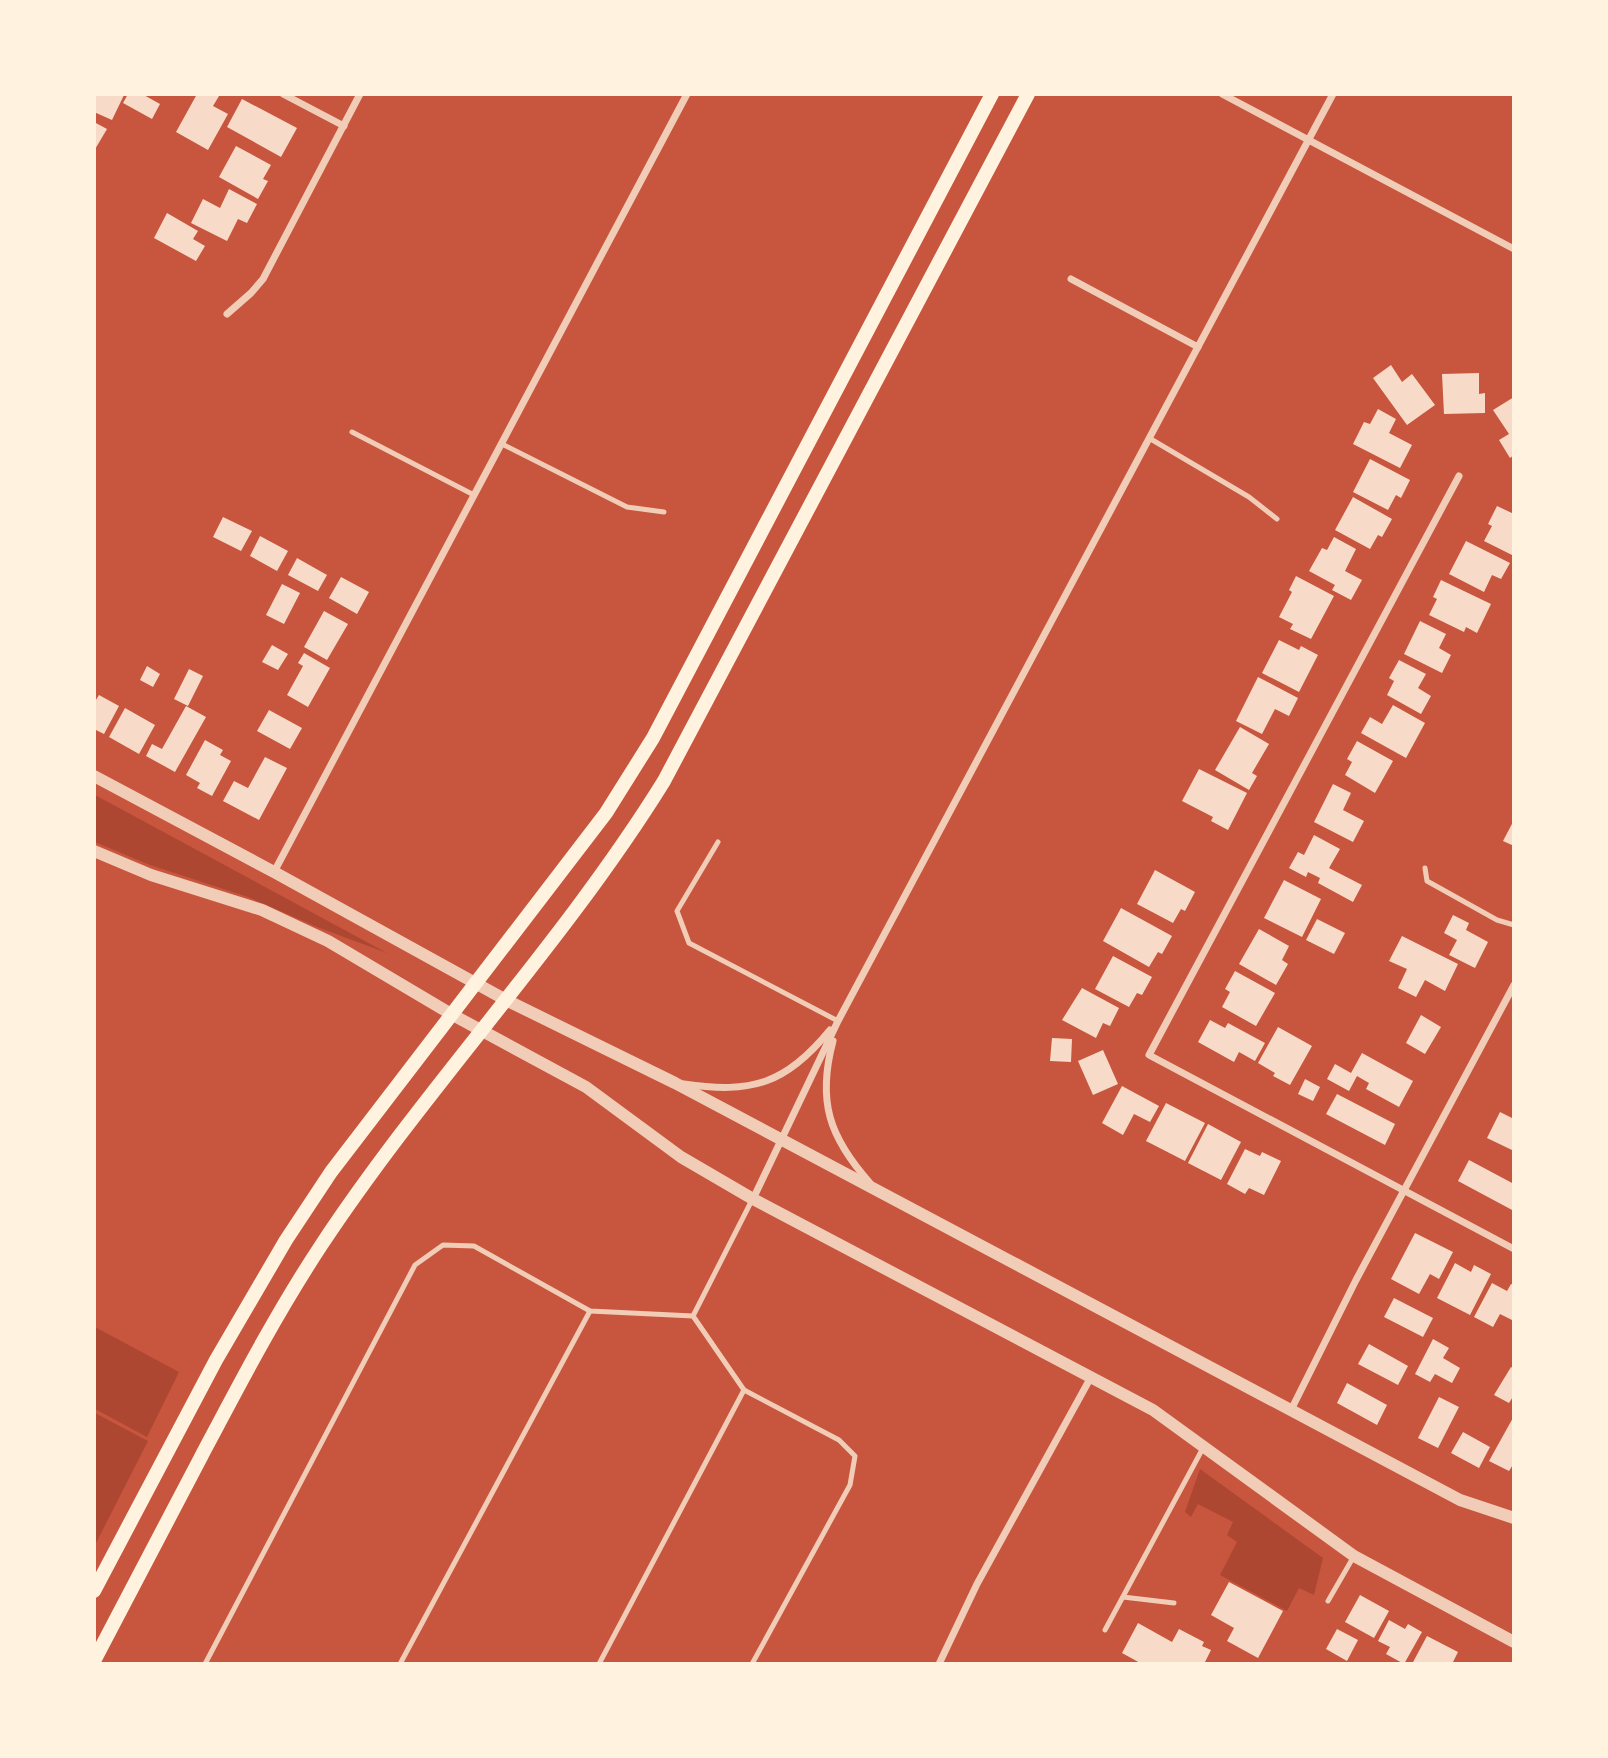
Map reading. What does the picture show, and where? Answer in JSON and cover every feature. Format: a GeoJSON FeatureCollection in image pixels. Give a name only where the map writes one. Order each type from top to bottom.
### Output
{"type":"FeatureCollection","features":[{"type":"Feature","properties":{"kind":"main road"},"geometry":{"type":"LineString","coordinates":[[94,1591],[216,1360],[286,1240],[331,1172],[606,813],[653,738],[992,94]]}},
{"type":"Feature","properties":{"kind":"main road"},"geometry":{"type":"LineString","coordinates":[[94,1661],[271,1326],[321,1244],[378,1162],[483,1030],[634,829],[664,781],[1028,94]]}},
{"type":"Feature","properties":{"kind":"street"},"geometry":{"type":"LineString","coordinates":[[283,94],[344,126]]}},
{"type":"Feature","properties":{"kind":"street"},"geometry":{"type":"LineString","coordinates":[[228,314],[263,279],[360,94]]}},
{"type":"Feature","properties":{"kind":"street"},"geometry":{"type":"LineString","coordinates":[[274,872],[687,94]]}},
{"type":"Feature","properties":{"kind":"street"},"geometry":{"type":"LineString","coordinates":[[1222,94],[1514,249]]}},
{"type":"Feature","properties":{"kind":"street"},"geometry":{"type":"LineString","coordinates":[[753,1199],[838,1021],[1332,94]]}},
{"type":"Feature","properties":{"kind":"street"},"geometry":{"type":"LineString","coordinates":[[1071,279],[1198,347]]}},
{"type":"Feature","properties":{"kind":"street"},"geometry":{"type":"LineString","coordinates":[[1459,476],[1149,1055],[1514,1249]]}},
{"type":"Feature","properties":{"kind":"street"},"geometry":{"type":"LineString","coordinates":[[94,776],[506,1000],[675,1083],[1460,1500],[1500,1511],[1514,1518]]}},
{"type":"Feature","properties":{"kind":"street"},"geometry":{"type":"LineString","coordinates":[[94,851],[151,875],[262,910],[328,941],[451,1014],[586,1087],[681,1157],[753,1199],[1153,1410],[1354,1556],[1514,1642]]}},
{"type":"Feature","properties":{"kind":"street"},"geometry":{"type":"LineString","coordinates":[[1291,1410],[1403,1191],[1514,985]]}},
{"type":"Feature","properties":{"kind":"street"},"geometry":{"type":"LineString","coordinates":[[675,1083],[729,1088],[771,1080],[793,1068],[813,1052],[838,1021]]}},
{"type":"Feature","properties":{"kind":"street"},"geometry":{"type":"LineString","coordinates":[[838,1021],[827,1064],[827,1106],[832,1127],[841,1146],[878,1191]]}},
{"type":"Feature","properties":{"kind":"street"},"geometry":{"type":"LineString","coordinates":[[939,1664],[977,1584],[1091,1377]]}},
{"type":"Feature","properties":{"kind":"lane"},"geometry":{"type":"LineString","coordinates":[[352,432],[474,495]]}},
{"type":"Feature","properties":{"kind":"lane"},"geometry":{"type":"LineString","coordinates":[[1149,438],[1250,497],[1277,519]]}},
{"type":"Feature","properties":{"kind":"lane"},"geometry":{"type":"LineString","coordinates":[[502,444],[627,507],[664,512]]}},
{"type":"Feature","properties":{"kind":"lane"},"geometry":{"type":"LineString","coordinates":[[718,842],[677,911],[689,943],[838,1021]]}},
{"type":"Feature","properties":{"kind":"lane"},"geometry":{"type":"LineString","coordinates":[[1425,868],[1427,881],[1497,920],[1514,925]]}},
{"type":"Feature","properties":{"kind":"lane"},"geometry":{"type":"LineString","coordinates":[[693,1316],[753,1199]]}},
{"type":"Feature","properties":{"kind":"lane"},"geometry":{"type":"LineString","coordinates":[[205,1664],[415,1265],[443,1245],[474,1246],[590,1311],[693,1316]]}},
{"type":"Feature","properties":{"kind":"lane"},"geometry":{"type":"LineString","coordinates":[[400,1664],[590,1311]]}},
{"type":"Feature","properties":{"kind":"lane"},"geometry":{"type":"LineString","coordinates":[[693,1316],[744,1390],[839,1440],[855,1456],[850,1485],[752,1664]]}},
{"type":"Feature","properties":{"kind":"lane"},"geometry":{"type":"LineString","coordinates":[[599,1664],[744,1390]]}},
{"type":"Feature","properties":{"kind":"lane"},"geometry":{"type":"LineString","coordinates":[[1105,1630],[1204,1446]]}},
{"type":"Feature","properties":{"kind":"lane"},"geometry":{"type":"LineString","coordinates":[[1328,1601],[1354,1556]]}},
{"type":"Feature","properties":{"kind":"lane"},"geometry":{"type":"LineString","coordinates":[[1123,1597],[1174,1603]]}},
{"type":"Feature","properties":{"kind":"shaded area"},"geometry":{"type":"Polygon","coordinates":[[[95,795],[387,953],[248,897],[150,865],[95,842],[95,795]]]}},
{"type":"Feature","properties":{"kind":"shaded area"},"geometry":{"type":"Polygon","coordinates":[[[95,1327],[179,1372],[147,1437],[95,1409],[95,1327]]]}},
{"type":"Feature","properties":{"kind":"shaded area"},"geometry":{"type":"Polygon","coordinates":[[[95,1413],[148,1441],[95,1545],[95,1413]]]}},
{"type":"Feature","properties":{"kind":"shaded area"},"geometry":{"type":"Polygon","coordinates":[[[1200,1469],[1323,1558],[1314,1595],[1299,1588],[1287,1611],[1220,1575],[1237,1542],[1227,1535],[1233,1522],[1198,1504],[1191,1517],[1185,1512],[1200,1469]]]}},
{"type":"Feature","properties":{"kind":"building"},"geometry":{"type":"Polygon","coordinates":[[[94,94],[124,95],[112,120],[94,112],[94,94]]]}},
{"type":"Feature","properties":{"kind":"building"},"geometry":{"type":"Polygon","coordinates":[[[128,94],[142,94],[160,104],[152,119],[123,103],[128,94]]]}},
{"type":"Feature","properties":{"kind":"building"},"geometry":{"type":"Polygon","coordinates":[[[197,94],[219,96],[213,106],[228,114],[208,150],[176,132],[197,94]]]}},
{"type":"Feature","properties":{"kind":"building"},"geometry":{"type":"Polygon","coordinates":[[[242,99],[297,128],[281,157],[227,127],[242,99]]]}},
{"type":"Feature","properties":{"kind":"building"},"geometry":{"type":"Polygon","coordinates":[[[94,122],[107,129],[94,151],[94,122]]]}},
{"type":"Feature","properties":{"kind":"building"},"geometry":{"type":"Polygon","coordinates":[[[236,146],[271,165],[263,179],[268,181],[258,199],[219,177],[236,146]]]}},
{"type":"Feature","properties":{"kind":"building"},"geometry":{"type":"Polygon","coordinates":[[[229,189],[257,204],[247,223],[238,219],[227,241],[191,223],[203,199],[220,208],[229,189]]]}},
{"type":"Feature","properties":{"kind":"building"},"geometry":{"type":"Polygon","coordinates":[[[167,213],[198,231],[193,239],[205,246],[196,261],[154,238],[167,213]]]}},
{"type":"Feature","properties":{"kind":"building"},"geometry":{"type":"Polygon","coordinates":[[[1391,365],[1402,382],[1412,374],[1435,405],[1407,425],[1373,378],[1391,365]]]}},
{"type":"Feature","properties":{"kind":"building"},"geometry":{"type":"Polygon","coordinates":[[[1479,373],[1479,394],[1485,393],[1485,413],[1444,414],[1442,374],[1479,373]]]}},
{"type":"Feature","properties":{"kind":"building"},"geometry":{"type":"Polygon","coordinates":[[[1514,397],[1514,455],[1510,458],[1499,440],[1509,434],[1493,410],[1514,397]]]}},
{"type":"Feature","properties":{"kind":"building"},"geometry":{"type":"Polygon","coordinates":[[[1378,409],[1396,419],[1389,433],[1412,445],[1400,468],[1353,444],[1364,422],[1370,424],[1378,409]]]}},
{"type":"Feature","properties":{"kind":"building"},"geometry":{"type":"Polygon","coordinates":[[[1370,459],[1410,480],[1401,498],[1396,495],[1388,510],[1353,492],[1370,459]]]}},
{"type":"Feature","properties":{"kind":"building"},"geometry":{"type":"Polygon","coordinates":[[[1353,497],[1392,519],[1382,537],[1378,535],[1370,549],[1335,530],[1353,497]]]}},
{"type":"Feature","properties":{"kind":"building"},"geometry":{"type":"Polygon","coordinates":[[[1497,506],[1514,514],[1514,556],[1484,541],[1492,526],[1488,524],[1497,506]]]}},
{"type":"Feature","properties":{"kind":"building"},"geometry":{"type":"Polygon","coordinates":[[[223,517],[252,531],[241,551],[213,537],[223,517]]]}},
{"type":"Feature","properties":{"kind":"building"},"geometry":{"type":"Polygon","coordinates":[[[260,536],[288,551],[277,571],[250,556],[260,536]]]}},
{"type":"Feature","properties":{"kind":"building"},"geometry":{"type":"Polygon","coordinates":[[[1334,537],[1356,549],[1345,571],[1362,580],[1351,600],[1332,590],[1335,585],[1309,571],[1322,548],[1327,550],[1334,537]]]}},
{"type":"Feature","properties":{"kind":"building"},"geometry":{"type":"Polygon","coordinates":[[[1466,541],[1510,563],[1501,579],[1492,575],[1484,592],[1449,574],[1466,541]]]}},
{"type":"Feature","properties":{"kind":"building"},"geometry":{"type":"Polygon","coordinates":[[[297,558],[327,575],[318,591],[288,575],[297,558]]]}},
{"type":"Feature","properties":{"kind":"building"},"geometry":{"type":"Polygon","coordinates":[[[1296,576],[1334,596],[1311,639],[1290,629],[1293,624],[1279,617],[1292,592],[1289,590],[1296,576]]]}},
{"type":"Feature","properties":{"kind":"building"},"geometry":{"type":"Polygon","coordinates":[[[341,577],[369,592],[357,614],[329,598],[341,577]]]}},
{"type":"Feature","properties":{"kind":"building"},"geometry":{"type":"Polygon","coordinates":[[[1441,580],[1491,604],[1477,633],[1466,627],[1464,632],[1429,615],[1437,599],[1433,597],[1441,580]]]}},
{"type":"Feature","properties":{"kind":"building"},"geometry":{"type":"Polygon","coordinates":[[[282,584],[300,593],[284,624],[266,615],[282,584]]]}},
{"type":"Feature","properties":{"kind":"building"},"geometry":{"type":"Polygon","coordinates":[[[324,611],[348,624],[327,660],[304,647],[324,611]]]}},
{"type":"Feature","properties":{"kind":"building"},"geometry":{"type":"Polygon","coordinates":[[[1420,621],[1446,634],[1439,648],[1451,655],[1442,673],[1404,654],[1420,621]]]}},
{"type":"Feature","properties":{"kind":"building"},"geometry":{"type":"Polygon","coordinates":[[[1279,640],[1299,650],[1301,646],[1318,655],[1299,692],[1262,673],[1279,640]]]}},
{"type":"Feature","properties":{"kind":"building"},"geometry":{"type":"Polygon","coordinates":[[[272,645],[288,654],[278,670],[262,662],[272,645]]]}},
{"type":"Feature","properties":{"kind":"building"},"geometry":{"type":"Polygon","coordinates":[[[304,653],[330,668],[308,707],[287,695],[303,666],[298,663],[304,653]]]}},
{"type":"Feature","properties":{"kind":"building"},"geometry":{"type":"Polygon","coordinates":[[[1399,660],[1426,674],[1418,688],[1431,696],[1421,714],[1387,695],[1394,681],[1389,678],[1399,660]]]}},
{"type":"Feature","properties":{"kind":"building"},"geometry":{"type":"Polygon","coordinates":[[[147,666],[160,674],[153,687],[140,680],[147,666]]]}},
{"type":"Feature","properties":{"kind":"building"},"geometry":{"type":"Polygon","coordinates":[[[189,669],[203,676],[188,706],[174,699],[189,669]]]}},
{"type":"Feature","properties":{"kind":"building"},"geometry":{"type":"Polygon","coordinates":[[[1258,677],[1298,698],[1289,716],[1275,709],[1262,734],[1236,721],[1258,677]]]}},
{"type":"Feature","properties":{"kind":"building"},"geometry":{"type":"Polygon","coordinates":[[[99,695],[119,706],[104,734],[94,729],[94,703],[99,695]]]}},
{"type":"Feature","properties":{"kind":"building"},"geometry":{"type":"Polygon","coordinates":[[[1393,705],[1425,723],[1406,758],[1361,733],[1370,717],[1382,724],[1393,705]]]}},
{"type":"Feature","properties":{"kind":"building"},"geometry":{"type":"Polygon","coordinates":[[[186,706],[206,717],[175,772],[146,756],[152,744],[162,749],[186,706]]]}},
{"type":"Feature","properties":{"kind":"building"},"geometry":{"type":"Polygon","coordinates":[[[125,708],[155,725],[139,754],[109,737],[125,708]]]}},
{"type":"Feature","properties":{"kind":"building"},"geometry":{"type":"Polygon","coordinates":[[[269,710],[302,728],[290,749],[257,731],[269,710]]]}},
{"type":"Feature","properties":{"kind":"building"},"geometry":{"type":"Polygon","coordinates":[[[1240,727],[1269,744],[1252,773],[1257,776],[1249,790],[1215,770],[1240,727]]]}},
{"type":"Feature","properties":{"kind":"building"},"geometry":{"type":"Polygon","coordinates":[[[205,740],[223,750],[220,755],[231,761],[212,796],[197,788],[200,783],[186,775],[205,740]]]}},
{"type":"Feature","properties":{"kind":"building"},"geometry":{"type":"Polygon","coordinates":[[[1357,741],[1393,761],[1375,793],[1345,775],[1352,762],[1347,759],[1357,741]]]}},
{"type":"Feature","properties":{"kind":"building"},"geometry":{"type":"Polygon","coordinates":[[[265,757],[287,768],[259,820],[223,801],[234,781],[248,788],[265,757]]]}},
{"type":"Feature","properties":{"kind":"building"},"geometry":{"type":"Polygon","coordinates":[[[1199,769],[1247,793],[1228,830],[1211,821],[1213,817],[1182,801],[1199,769]]]}},
{"type":"Feature","properties":{"kind":"building"},"geometry":{"type":"Polygon","coordinates":[[[1333,784],[1351,793],[1343,810],[1364,821],[1353,842],[1314,822],[1333,784]]]}},
{"type":"Feature","properties":{"kind":"building"},"geometry":{"type":"Polygon","coordinates":[[[1514,820],[1514,846],[1503,841],[1514,820]]]}},
{"type":"Feature","properties":{"kind":"building"},"geometry":{"type":"Polygon","coordinates":[[[1314,835],[1340,849],[1329,868],[1362,885],[1353,902],[1318,883],[1320,878],[1308,872],[1306,877],[1289,868],[1298,852],[1304,855],[1314,835]]]}},
{"type":"Feature","properties":{"kind":"building"},"geometry":{"type":"Polygon","coordinates":[[[1155,870],[1195,892],[1185,911],[1181,909],[1173,923],[1137,904],[1155,870]]]}},
{"type":"Feature","properties":{"kind":"building"},"geometry":{"type":"Polygon","coordinates":[[[1284,880],[1321,899],[1302,937],[1264,918],[1284,880]]]}},
{"type":"Feature","properties":{"kind":"building"},"geometry":{"type":"Polygon","coordinates":[[[1121,908],[1172,936],[1162,954],[1158,952],[1149,967],[1103,941],[1121,908]]]}},
{"type":"Feature","properties":{"kind":"building"},"geometry":{"type":"Polygon","coordinates":[[[1453,915],[1469,923],[1466,930],[1488,942],[1475,968],[1449,955],[1457,940],[1444,933],[1453,915]]]}},
{"type":"Feature","properties":{"kind":"building"},"geometry":{"type":"Polygon","coordinates":[[[1317,919],[1345,933],[1334,954],[1306,940],[1317,919]]]}},
{"type":"Feature","properties":{"kind":"building"},"geometry":{"type":"Polygon","coordinates":[[[1259,929],[1289,946],[1282,960],[1288,964],[1276,985],[1239,964],[1259,929]]]}},
{"type":"Feature","properties":{"kind":"building"},"geometry":{"type":"Polygon","coordinates":[[[1402,936],[1458,964],[1445,991],[1425,980],[1416,997],[1398,988],[1407,969],[1389,961],[1402,936]]]}},
{"type":"Feature","properties":{"kind":"building"},"geometry":{"type":"Polygon","coordinates":[[[1113,956],[1152,977],[1142,995],[1137,993],[1129,1007],[1095,989],[1113,956]]]}},
{"type":"Feature","properties":{"kind":"building"},"geometry":{"type":"Polygon","coordinates":[[[1235,971],[1275,993],[1256,1026],[1222,1007],[1230,992],[1225,989],[1235,971]]]}},
{"type":"Feature","properties":{"kind":"building"},"geometry":{"type":"Polygon","coordinates":[[[1082,988],[1119,1008],[1110,1026],[1103,1023],[1096,1038],[1062,1020],[1082,988]]]}},
{"type":"Feature","properties":{"kind":"building"},"geometry":{"type":"Polygon","coordinates":[[[1421,1015],[1441,1027],[1425,1054],[1406,1043],[1421,1015]]]}},
{"type":"Feature","properties":{"kind":"building"},"geometry":{"type":"Polygon","coordinates":[[[1210,1020],[1225,1028],[1228,1023],[1265,1043],[1255,1061],[1239,1052],[1234,1062],[1198,1042],[1210,1020]]]}},
{"type":"Feature","properties":{"kind":"building"},"geometry":{"type":"Polygon","coordinates":[[[1278,1027],[1312,1046],[1290,1085],[1273,1076],[1275,1073],[1258,1063],[1278,1027]]]}},
{"type":"Feature","properties":{"kind":"building"},"geometry":{"type":"Polygon","coordinates":[[[1052,1038],[1072,1039],[1071,1062],[1050,1061],[1052,1038]]]}},
{"type":"Feature","properties":{"kind":"building"},"geometry":{"type":"Polygon","coordinates":[[[1103,1050],[1118,1084],[1093,1095],[1078,1061],[1103,1050]]]}},
{"type":"Feature","properties":{"kind":"building"},"geometry":{"type":"Polygon","coordinates":[[[1362,1053],[1413,1081],[1399,1107],[1366,1089],[1369,1083],[1357,1076],[1349,1091],[1327,1079],[1335,1064],[1351,1073],[1362,1053]]]}},
{"type":"Feature","properties":{"kind":"building"},"geometry":{"type":"Polygon","coordinates":[[[1305,1079],[1320,1087],[1313,1101],[1298,1094],[1305,1079]]]}},
{"type":"Feature","properties":{"kind":"building"},"geometry":{"type":"Polygon","coordinates":[[[1122,1086],[1159,1106],[1150,1122],[1134,1114],[1123,1135],[1102,1123],[1122,1086]]]}},
{"type":"Feature","properties":{"kind":"building"},"geometry":{"type":"Polygon","coordinates":[[[1337,1094],[1395,1124],[1385,1145],[1326,1114],[1337,1094]]]}},
{"type":"Feature","properties":{"kind":"building"},"geometry":{"type":"Polygon","coordinates":[[[1166,1103],[1205,1123],[1185,1161],[1146,1141],[1166,1103]]]}},
{"type":"Feature","properties":{"kind":"building"},"geometry":{"type":"Polygon","coordinates":[[[1500,1112],[1514,1119],[1514,1151],[1487,1138],[1500,1112]]]}},
{"type":"Feature","properties":{"kind":"building"},"geometry":{"type":"Polygon","coordinates":[[[1208,1124],[1241,1142],[1221,1180],[1188,1163],[1208,1124]]]}},
{"type":"Feature","properties":{"kind":"building"},"geometry":{"type":"Polygon","coordinates":[[[1245,1149],[1260,1156],[1262,1152],[1281,1161],[1264,1195],[1249,1188],[1245,1194],[1227,1184],[1245,1149]]]}},
{"type":"Feature","properties":{"kind":"building"},"geometry":{"type":"Polygon","coordinates":[[[1469,1160],[1514,1184],[1514,1211],[1458,1181],[1469,1160]]]}},
{"type":"Feature","properties":{"kind":"building"},"geometry":{"type":"Polygon","coordinates":[[[1415,1233],[1453,1252],[1439,1279],[1430,1274],[1419,1294],[1391,1279],[1415,1233]]]}},
{"type":"Feature","properties":{"kind":"building"},"geometry":{"type":"Polygon","coordinates":[[[1455,1263],[1471,1272],[1474,1265],[1491,1274],[1470,1315],[1437,1298],[1455,1263]]]}},
{"type":"Feature","properties":{"kind":"building"},"geometry":{"type":"Polygon","coordinates":[[[1492,1283],[1507,1291],[1511,1284],[1514,1285],[1514,1321],[1500,1314],[1493,1327],[1474,1317],[1492,1283]]]}},
{"type":"Feature","properties":{"kind":"building"},"geometry":{"type":"Polygon","coordinates":[[[1394,1298],[1433,1318],[1423,1337],[1384,1317],[1394,1298]]]}},
{"type":"Feature","properties":{"kind":"building"},"geometry":{"type":"Polygon","coordinates":[[[1433,1339],[1449,1348],[1443,1358],[1460,1368],[1452,1383],[1435,1374],[1430,1382],[1415,1374],[1433,1339]]]}},
{"type":"Feature","properties":{"kind":"building"},"geometry":{"type":"Polygon","coordinates":[[[1369,1344],[1408,1366],[1398,1385],[1358,1364],[1369,1344]]]}},
{"type":"Feature","properties":{"kind":"building"},"geometry":{"type":"Polygon","coordinates":[[[1511,1367],[1514,1369],[1514,1395],[1509,1403],[1494,1395],[1511,1367]]]}},
{"type":"Feature","properties":{"kind":"building"},"geometry":{"type":"Polygon","coordinates":[[[1347,1383],[1387,1405],[1377,1425],[1337,1403],[1347,1383]]]}},
{"type":"Feature","properties":{"kind":"building"},"geometry":{"type":"Polygon","coordinates":[[[1439,1397],[1459,1407],[1438,1448],[1418,1438],[1439,1397]]]}},
{"type":"Feature","properties":{"kind":"building"},"geometry":{"type":"Polygon","coordinates":[[[1514,1416],[1514,1463],[1509,1471],[1489,1461],[1514,1416]]]}},
{"type":"Feature","properties":{"kind":"building"},"geometry":{"type":"Polygon","coordinates":[[[1463,1432],[1490,1447],[1479,1468],[1451,1453],[1463,1432]]]}},
{"type":"Feature","properties":{"kind":"building"},"geometry":{"type":"Polygon","coordinates":[[[1229,1582],[1283,1611],[1258,1658],[1227,1641],[1234,1628],[1211,1615],[1229,1582]]]}},
{"type":"Feature","properties":{"kind":"building"},"geometry":{"type":"Polygon","coordinates":[[[1360,1595],[1389,1611],[1374,1638],[1345,1622],[1360,1595]]]}},
{"type":"Feature","properties":{"kind":"building"},"geometry":{"type":"Polygon","coordinates":[[[1389,1620],[1405,1629],[1408,1624],[1422,1632],[1404,1664],[1386,1654],[1390,1647],[1378,1641],[1389,1620]]]}},
{"type":"Feature","properties":{"kind":"building"},"geometry":{"type":"Polygon","coordinates":[[[1138,1623],[1172,1642],[1179,1629],[1204,1642],[1202,1646],[1211,1650],[1204,1664],[1142,1664],[1122,1653],[1138,1623]]]}},
{"type":"Feature","properties":{"kind":"building"},"geometry":{"type":"Polygon","coordinates":[[[1337,1629],[1358,1640],[1347,1661],[1326,1649],[1337,1629]]]}},
{"type":"Feature","properties":{"kind":"building"},"geometry":{"type":"Polygon","coordinates":[[[1427,1636],[1458,1652],[1452,1664],[1412,1664],[1427,1636]]]}}]}
